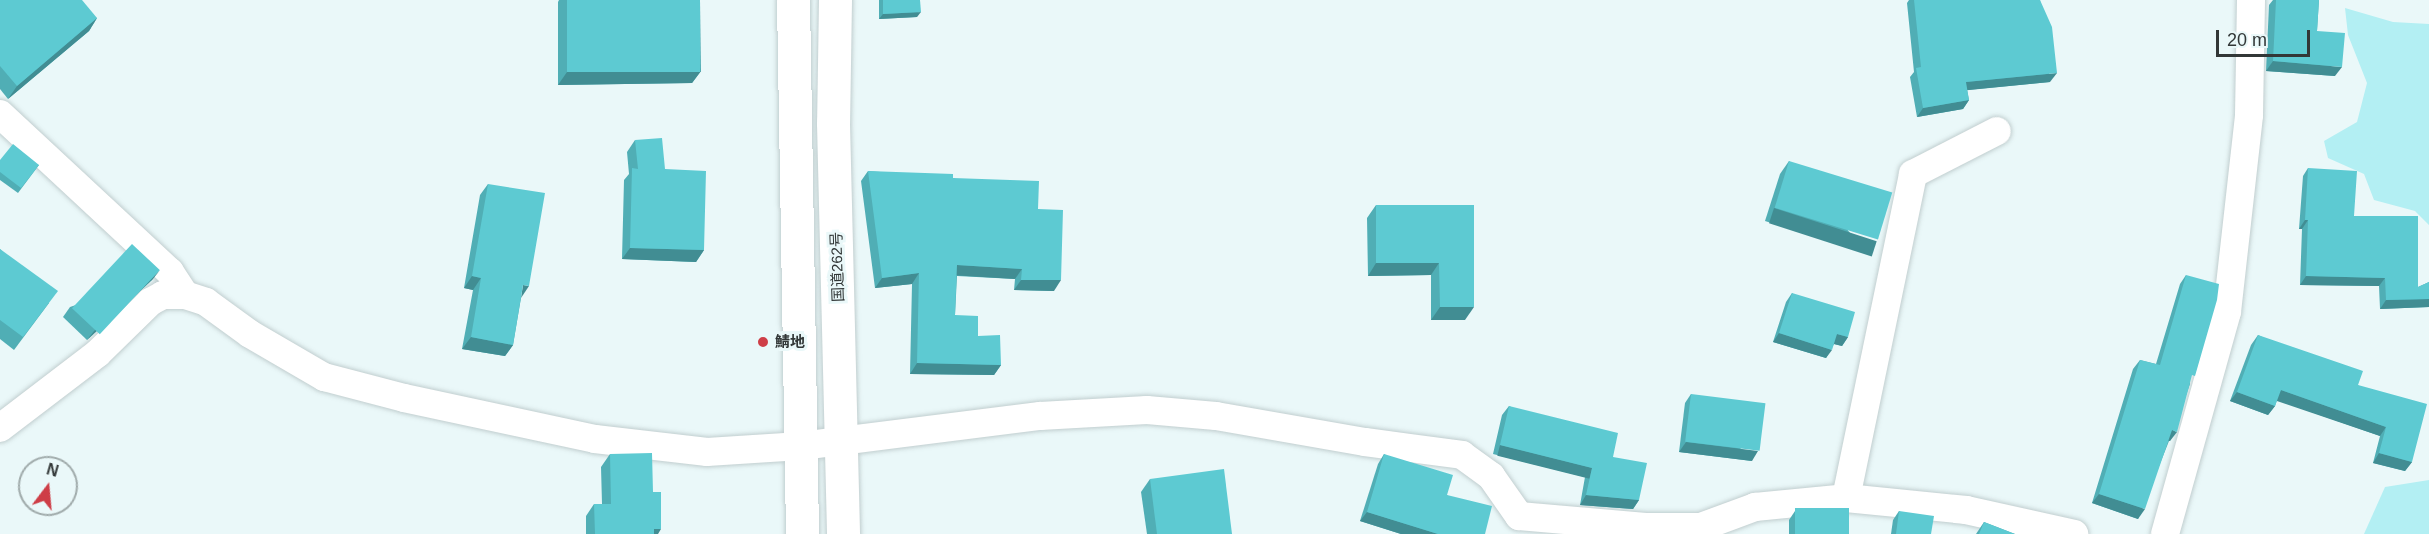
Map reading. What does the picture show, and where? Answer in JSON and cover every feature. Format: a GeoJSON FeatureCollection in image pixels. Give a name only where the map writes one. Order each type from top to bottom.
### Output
{"type":"FeatureCollection","features":[{"type":"Feature","properties":{"kind":"highway"},"geometry":{"type":"LineString","coordinates":[[793,0],[802,534]]}},
{"type":"Feature","properties":{"kind":"highway","name":"国道262号"},"geometry":{"type":"LineString","coordinates":[[834,0],[833,123],[843,534]]}},
{"type":"Feature","properties":{"kind":"street"},"geometry":{"type":"LineString","coordinates":[[2165,534],[2227,312],[2249,115],[2251,0]]}},
{"type":"Feature","properties":{"kind":"street"},"geometry":{"type":"LineString","coordinates":[[0,114],[170,272],[185,295]]}},
{"type":"Feature","properties":{"kind":"street"},"geometry":{"type":"LineString","coordinates":[[1846,498],[1913,174],[1997,131]]}},
{"type":"Feature","properties":{"kind":"street"},"geometry":{"type":"LineString","coordinates":[[0,428],[98,353],[150,302],[163,295],[185,295],[206,302],[250,334],[324,377],[404,398],[595,439],[707,452],[801,446],[884,434],[935,431],[1040,416],[1147,410],[1216,416],[1365,442],[1462,455],[1491,476],[1519,516],[1646,528],[1701,527],[1755,507],[1846,498],[1966,510],[2074,534]]}},
{"type":"Feature","properties":{"kind":"shaded area"},"geometry":{"type":"Polygon","coordinates":[[[2345,8],[2393,22],[2429,24],[2429,225],[2415,211],[2374,200],[2364,174],[2328,158],[2324,141],[2357,122],[2367,83],[2348,35],[2345,8]]]}},
{"type":"Feature","properties":{"kind":"shaded area"},"geometry":{"type":"Polygon","coordinates":[[[2429,480],[2429,534],[2364,534],[2385,487],[2429,480]]]}},
{"type":"Feature","properties":{"kind":"building"},"geometry":{"type":"Polygon","coordinates":[[[0,0],[82,0],[97,18],[17,86],[0,66],[0,0]]]}},
{"type":"Feature","properties":{"kind":"building"},"geometry":{"type":"Polygon","coordinates":[[[567,0],[700,0],[700,72],[567,72],[567,0]]]}},
{"type":"Feature","properties":{"kind":"building"},"geometry":{"type":"Polygon","coordinates":[[[883,0],[920,0],[921,12],[883,14],[883,0]]]}},
{"type":"Feature","properties":{"kind":"building"},"geometry":{"type":"Polygon","coordinates":[[[1914,0],[2040,0],[2052,27],[2057,73],[1966,82],[1969,100],[1923,108],[1916,68],[1921,67],[1914,0]]]}},
{"type":"Feature","properties":{"kind":"building"},"geometry":{"type":"Polygon","coordinates":[[[2276,0],[2319,0],[2317,31],[2345,33],[2342,67],[2273,61],[2276,0]]]}},
{"type":"Feature","properties":{"kind":"building"},"geometry":{"type":"Polygon","coordinates":[[[662,138],[665,169],[706,171],[704,250],[630,248],[632,168],[638,169],[635,140],[662,138]]]}},
{"type":"Feature","properties":{"kind":"building"},"geometry":{"type":"Polygon","coordinates":[[[13,144],[39,165],[21,188],[0,172],[0,160],[13,144]]]}},
{"type":"Feature","properties":{"kind":"building"},"geometry":{"type":"Polygon","coordinates":[[[1789,161],[1892,193],[1878,239],[1775,208],[1789,161]]]}},
{"type":"Feature","properties":{"kind":"building"},"geometry":{"type":"Polygon","coordinates":[[[2308,168],[2357,171],[2354,216],[2418,216],[2418,287],[2429,282],[2429,299],[2386,300],[2385,278],[2306,276],[2308,220],[2305,220],[2308,168]]]}},
{"type":"Feature","properties":{"kind":"building"},"geometry":{"type":"Polygon","coordinates":[[[868,171],[953,174],[953,178],[1039,181],[1038,209],[1063,210],[1061,280],[1021,280],[1022,269],[957,265],[955,315],[978,316],[978,336],[1000,335],[1001,365],[917,363],[919,273],[882,278],[868,171]]]}},
{"type":"Feature","properties":{"kind":"building"},"geometry":{"type":"Polygon","coordinates":[[[488,184],[545,193],[529,286],[523,285],[513,345],[471,337],[481,278],[472,276],[488,184]]]}},
{"type":"Feature","properties":{"kind":"building"},"geometry":{"type":"Polygon","coordinates":[[[1376,205],[1474,205],[1474,307],[1440,307],[1439,263],[1376,263],[1376,205]]]}},
{"type":"Feature","properties":{"kind":"building"},"geometry":{"type":"Polygon","coordinates":[[[132,244],[160,270],[100,334],[72,308],[132,244]]]}},
{"type":"Feature","properties":{"kind":"building"},"geometry":{"type":"Polygon","coordinates":[[[0,249],[58,291],[23,337],[0,320],[0,249]]]}},
{"type":"Feature","properties":{"kind":"building"},"geometry":{"type":"Polygon","coordinates":[[[2186,275],[2219,284],[2217,300],[2195,376],[2192,375],[2177,432],[2172,430],[2145,509],[2099,494],[2140,360],[2160,365],[2186,275]]]}},
{"type":"Feature","properties":{"kind":"building"},"geometry":{"type":"Polygon","coordinates":[[[1792,293],[1855,312],[1848,337],[1837,334],[1832,350],[1779,333],[1792,293]]]}},
{"type":"Feature","properties":{"kind":"building"},"geometry":{"type":"Polygon","coordinates":[[[2258,335],[2363,371],[2358,385],[2427,404],[2412,462],[2379,453],[2386,427],[2281,390],[2275,406],[2237,392],[2258,335]]]}},
{"type":"Feature","properties":{"kind":"building"},"geometry":{"type":"Polygon","coordinates":[[[1691,394],[1765,403],[1760,451],[1685,442],[1691,394]]]}},
{"type":"Feature","properties":{"kind":"building"},"geometry":{"type":"Polygon","coordinates":[[[1509,406],[1618,433],[1613,457],[1647,463],[1639,500],[1586,495],[1592,468],[1500,445],[1509,406]]]}},
{"type":"Feature","properties":{"kind":"building"},"geometry":{"type":"Polygon","coordinates":[[[652,453],[653,492],[661,492],[661,529],[654,529],[654,534],[595,534],[594,504],[611,504],[610,454],[652,453]]]}},
{"type":"Feature","properties":{"kind":"building"},"geometry":{"type":"Polygon","coordinates":[[[1384,454],[1453,475],[1447,495],[1492,506],[1485,534],[1438,534],[1367,512],[1384,454]]]}},
{"type":"Feature","properties":{"kind":"building"},"geometry":{"type":"Polygon","coordinates":[[[1224,469],[1232,534],[1157,534],[1150,479],[1224,469]]]}},
{"type":"Feature","properties":{"kind":"building"},"geometry":{"type":"Polygon","coordinates":[[[1795,508],[1849,508],[1849,534],[1795,534],[1795,508]]]}},
{"type":"Feature","properties":{"kind":"building"},"geometry":{"type":"Polygon","coordinates":[[[1899,511],[1934,516],[1931,534],[1896,534],[1899,511]]]}},
{"type":"Feature","properties":{"kind":"building"},"geometry":{"type":"Polygon","coordinates":[[[1984,522],[2015,534],[1979,534],[1984,522]]]}},
{"type":"Feature","properties":{"kind":"place","name":"鯖地"},"geometry":{"type":"Point","coordinates":[763,342]}}]}
